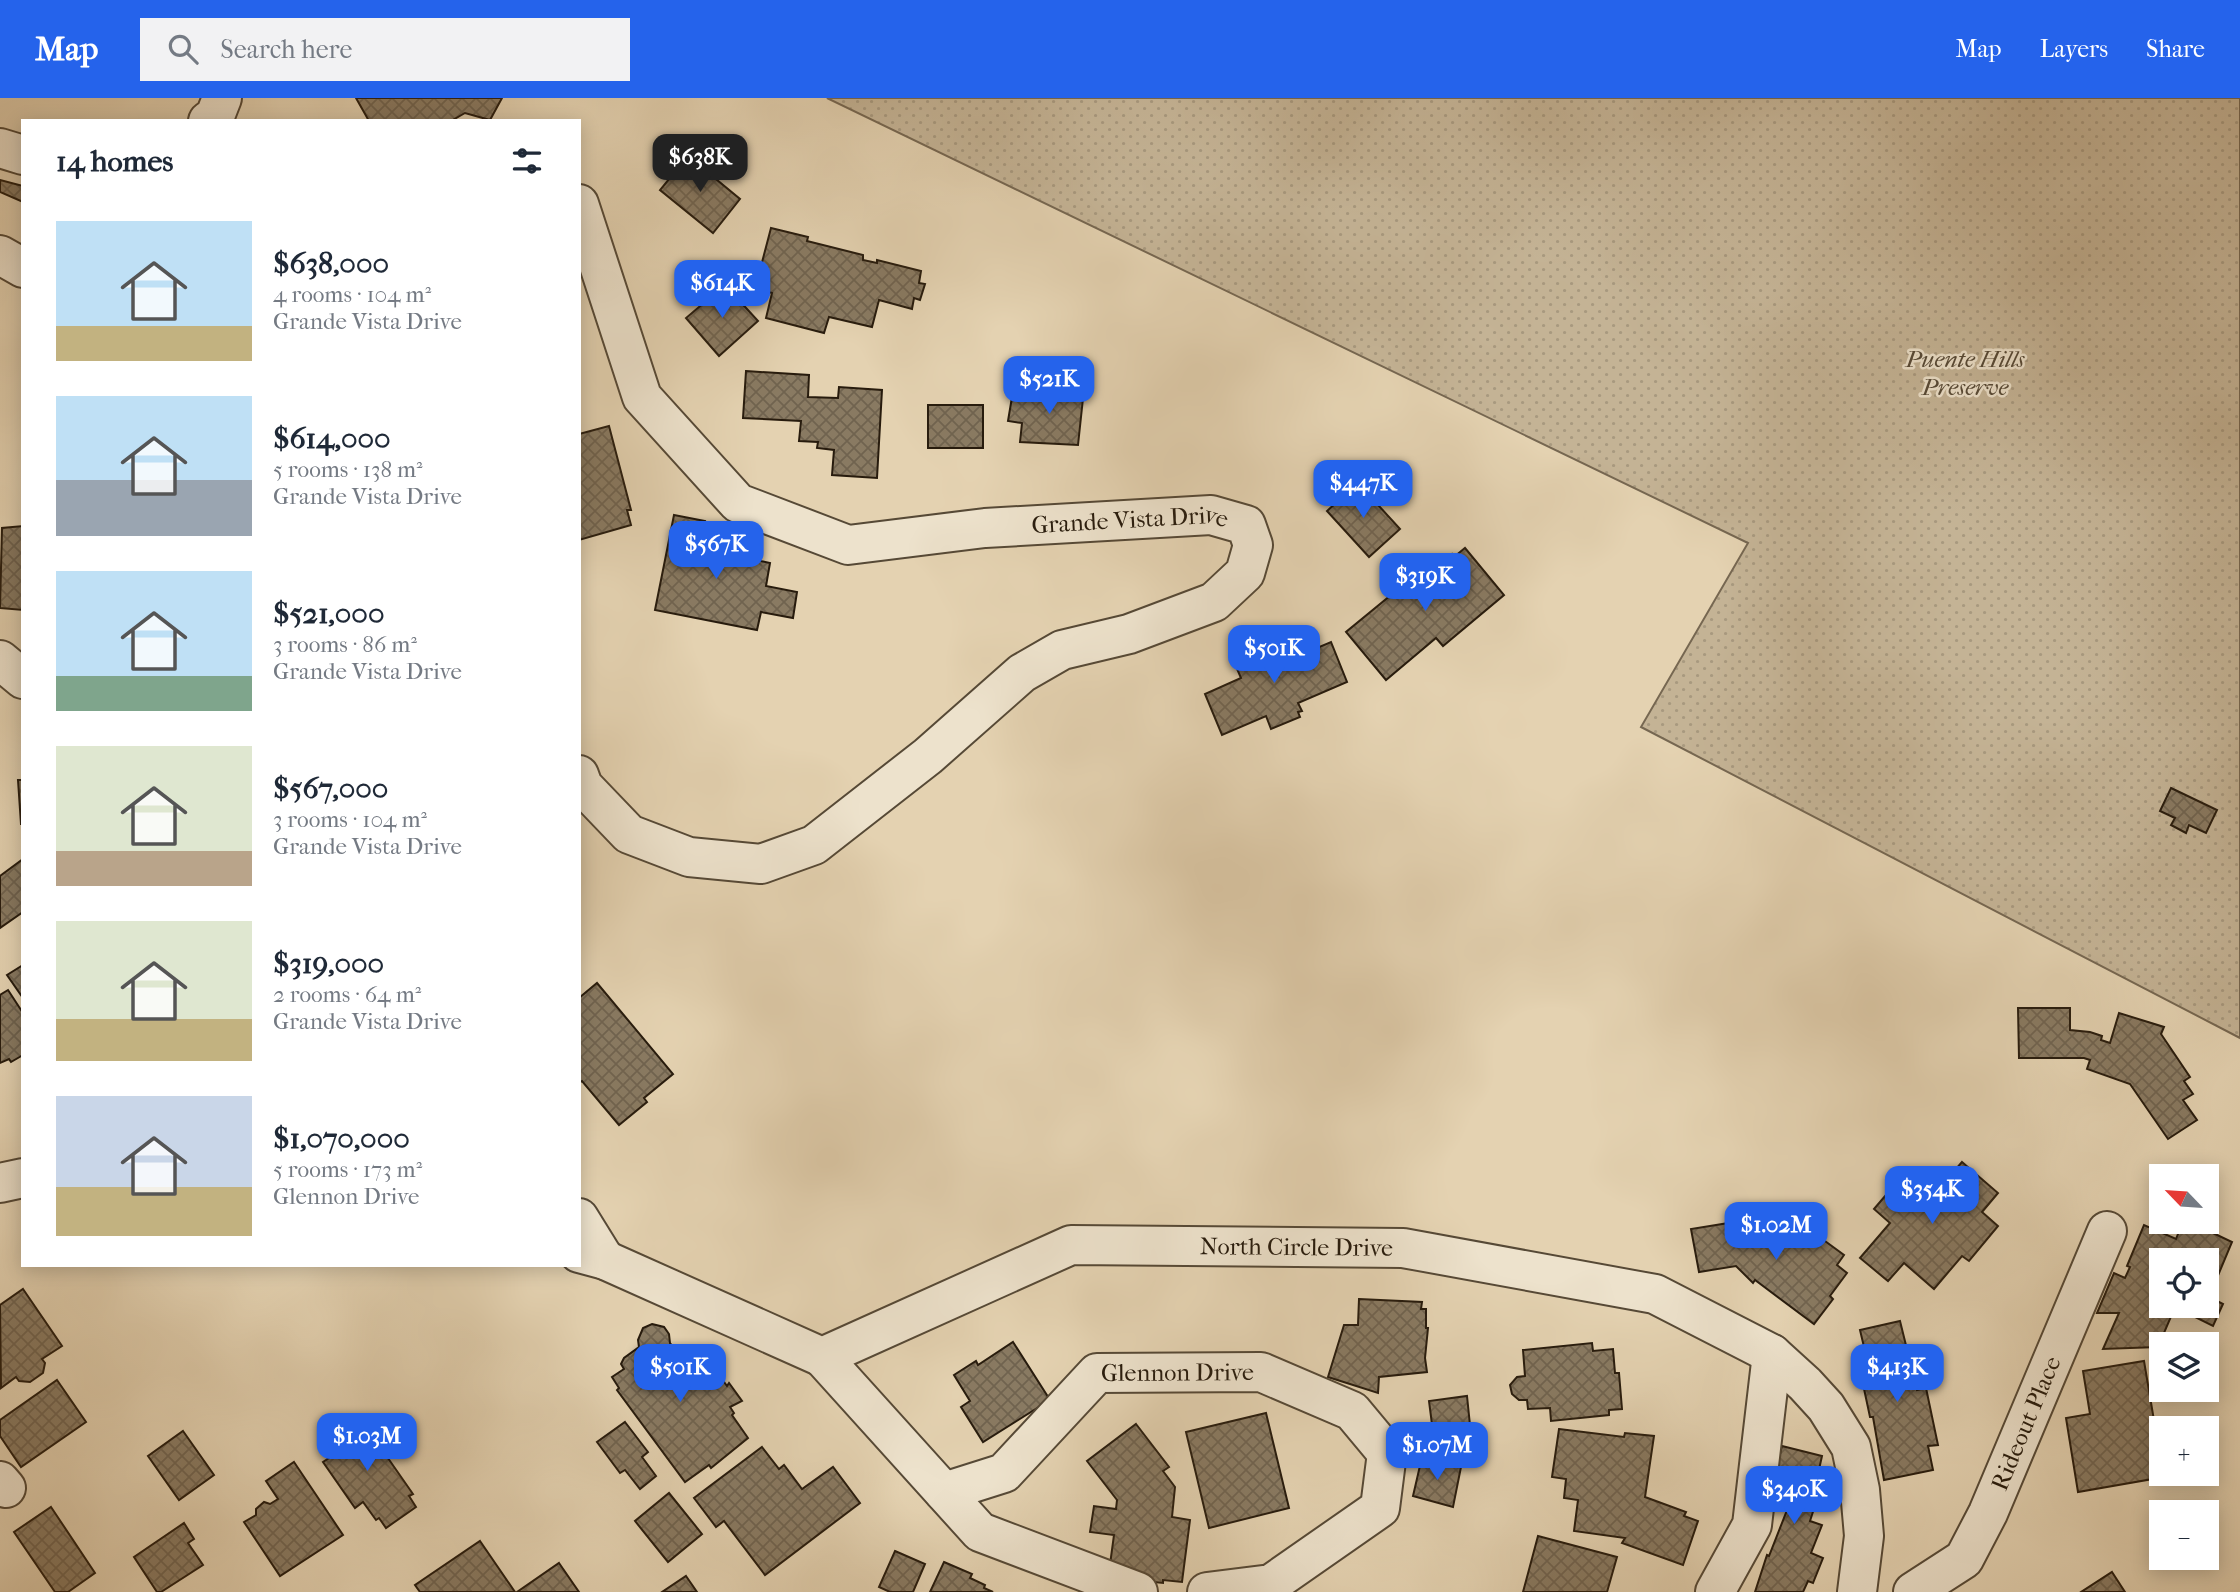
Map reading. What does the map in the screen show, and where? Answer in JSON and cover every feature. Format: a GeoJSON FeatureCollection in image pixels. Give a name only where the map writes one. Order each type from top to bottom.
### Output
{"type":"FeatureCollection","features":[{"type":"Feature","properties":{"kind":"street"},"geometry":{"type":"LineString","coordinates":[[211,119],[215,116],[222,98]]}},
{"type":"Feature","properties":{"kind":"street"},"geometry":{"type":"LineString","coordinates":[[0,148],[21,154]]}},
{"type":"Feature","properties":{"kind":"street","name":"Grande Vista Drive"},"geometry":{"type":"LineString","coordinates":[[581,210],[642,397],[738,503],[848,545],[985,528],[1211,515],[1246,525],[1253,545],[1245,573],[1214,602],[1129,634],[1062,650],[1022,673],[928,756],[814,845],[761,864],[689,857],[629,834],[583,786],[581,780]]}},
{"type":"Feature","properties":{"kind":"street"},"geometry":{"type":"LineString","coordinates":[[0,256],[21,267]]}},
{"type":"Feature","properties":{"kind":"street"},"geometry":{"type":"LineString","coordinates":[[0,660],[21,676]]}},
{"type":"Feature","properties":{"kind":"street"},"geometry":{"type":"LineString","coordinates":[[0,1183],[21,1178]]}},
{"type":"Feature","properties":{"kind":"street"},"geometry":{"type":"LineString","coordinates":[[581,1223],[592,1257],[822,1357],[980,1532],[1138,1592]]}},
{"type":"Feature","properties":{"kind":"street","name":"Rideout Place"},"geometry":{"type":"LineString","coordinates":[[1913,1592],[1964,1559],[1988,1513],[2107,1231]]}},
{"type":"Feature","properties":{"kind":"street","name":"North Circle Drive"},"geometry":{"type":"LineString","coordinates":[[822,1357],[1070,1245],[1403,1248],[1655,1294],[1772,1354],[1805,1384],[1826,1408],[1851,1447],[1860,1490],[1864,1536],[1857,1592]]}},
{"type":"Feature","properties":{"kind":"street"},"geometry":{"type":"LineString","coordinates":[[1715,1592],[1752,1525],[1772,1354]]}},
{"type":"Feature","properties":{"kind":"street","name":"Glennon Drive"},"geometry":{"type":"LineString","coordinates":[[944,1492],[1004,1473],[1097,1373],[1261,1372],[1352,1411],[1387,1453],[1380,1508],[1271,1584],[1207,1592]]}},
{"type":"Feature","properties":{"kind":"green space","name":"Puente Hills Preserve"},"geometry":{"type":"Polygon","coordinates":[[[827,98],[2240,98],[2240,1038],[1641,727],[1748,543],[827,98]]]}},
{"type":"Feature","properties":{"kind":"building"},"geometry":{"type":"Polygon","coordinates":[[[356,98],[502,98],[491,119],[465,113],[454,119],[368,119],[356,98]]]}},
{"type":"Feature","properties":{"kind":"building"},"geometry":{"type":"Polygon","coordinates":[[[688,156],[740,199],[713,233],[660,190],[688,156]]]}},
{"type":"Feature","properties":{"kind":"building"},"geometry":{"type":"Polygon","coordinates":[[[0,180],[21,185],[21,201],[0,192],[0,180]]]}},
{"type":"Feature","properties":{"kind":"building"},"geometry":{"type":"Polygon","coordinates":[[[771,228],[808,237],[807,241],[863,255],[863,260],[877,263],[877,260],[921,271],[919,283],[925,284],[920,300],[914,298],[912,309],[879,300],[872,327],[829,317],[824,333],[766,318],[772,293],[755,289],[771,228]]]}},
{"type":"Feature","properties":{"kind":"building"},"geometry":{"type":"Polygon","coordinates":[[[725,285],[758,321],[719,356],[686,318],[725,285]]]}},
{"type":"Feature","properties":{"kind":"building"},"geometry":{"type":"Polygon","coordinates":[[[746,371],[809,375],[808,397],[838,398],[839,387],[882,390],[877,478],[832,475],[834,450],[817,448],[818,442],[799,441],[801,421],[743,418],[746,371]]]}},
{"type":"Feature","properties":{"kind":"building"},"geometry":{"type":"Polygon","coordinates":[[[1052,386],[1084,389],[1078,445],[1020,442],[1022,423],[1008,421],[1013,391],[1052,395],[1052,386]]]}},
{"type":"Feature","properties":{"kind":"building"},"geometry":{"type":"Polygon","coordinates":[[[928,405],[983,405],[983,448],[928,448],[928,405]]]}},
{"type":"Feature","properties":{"kind":"building"},"geometry":{"type":"Polygon","coordinates":[[[609,426],[631,510],[627,510],[631,525],[581,539],[581,433],[609,426]]]}},
{"type":"Feature","properties":{"kind":"building"},"geometry":{"type":"Polygon","coordinates":[[[1358,483],[1400,529],[1369,557],[1327,511],[1358,483]]]}},
{"type":"Feature","properties":{"kind":"building"},"geometry":{"type":"Polygon","coordinates":[[[674,515],[705,521],[701,541],[728,546],[727,552],[736,553],[736,556],[770,563],[766,586],[797,592],[793,618],[761,612],[757,630],[655,610],[674,515]]]}},
{"type":"Feature","properties":{"kind":"building"},"geometry":{"type":"Polygon","coordinates":[[[21,526],[21,610],[0,608],[2,528],[21,526]]]}},
{"type":"Feature","properties":{"kind":"building"},"geometry":{"type":"Polygon","coordinates":[[[1465,548],[1504,595],[1443,646],[1436,638],[1386,680],[1346,632],[1402,586],[1406,592],[1452,554],[1454,557],[1465,548]]]}},
{"type":"Feature","properties":{"kind":"building"},"geometry":{"type":"Polygon","coordinates":[[[1281,636],[1291,659],[1331,642],[1347,682],[1298,703],[1302,711],[1298,712],[1300,717],[1271,729],[1266,716],[1222,735],[1205,694],[1241,678],[1232,657],[1281,636]]]}},
{"type":"Feature","properties":{"kind":"building"},"geometry":{"type":"Polygon","coordinates":[[[18,780],[21,780],[21,824],[18,780]]]}},
{"type":"Feature","properties":{"kind":"building"},"geometry":{"type":"Polygon","coordinates":[[[2171,788],[2217,810],[2206,833],[2189,825],[2186,833],[2171,825],[2175,818],[2160,811],[2171,788]]]}},
{"type":"Feature","properties":{"kind":"building"},"geometry":{"type":"Polygon","coordinates":[[[21,860],[21,913],[0,928],[0,876],[21,860]]]}},
{"type":"Feature","properties":{"kind":"building"},"geometry":{"type":"Polygon","coordinates":[[[21,966],[21,995],[7,975],[21,966]]]}},
{"type":"Feature","properties":{"kind":"building"},"geometry":{"type":"Polygon","coordinates":[[[597,983],[673,1074],[644,1098],[647,1102],[619,1125],[581,1082],[581,996],[597,983]]]}},
{"type":"Feature","properties":{"kind":"building"},"geometry":{"type":"Polygon","coordinates":[[[8,990],[21,1010],[21,1056],[11,1062],[9,1059],[0,1063],[0,995],[8,990]]]}},
{"type":"Feature","properties":{"kind":"building"},"geometry":{"type":"Polygon","coordinates":[[[2018,1008],[2070,1008],[2070,1030],[2090,1032],[2102,1036],[2101,1040],[2110,1043],[2119,1013],[2164,1027],[2161,1034],[2190,1077],[2184,1081],[2193,1094],[2183,1100],[2197,1120],[2168,1139],[2130,1084],[2087,1069],[2090,1060],[2019,1058],[2018,1008]]]}},
{"type":"Feature","properties":{"kind":"building"},"geometry":{"type":"Polygon","coordinates":[[[1962,1162],[1998,1193],[1982,1212],[1998,1226],[1969,1261],[1962,1256],[1934,1289],[1904,1263],[1888,1281],[1860,1258],[1890,1223],[1874,1209],[1904,1174],[1931,1198],[1962,1162]]]}},
{"type":"Feature","properties":{"kind":"building"},"geometry":{"type":"Polygon","coordinates":[[[1735,1222],[1737,1232],[1799,1222],[1844,1255],[1837,1265],[1847,1273],[1830,1296],[1833,1299],[1814,1324],[1755,1280],[1753,1283],[1736,1266],[1699,1272],[1691,1229],[1735,1222]]]}},
{"type":"Feature","properties":{"kind":"building"},"geometry":{"type":"Polygon","coordinates":[[[2144,1225],[2149,1227],[2149,1234],[2165,1234],[2176,1239],[2178,1234],[2215,1234],[2232,1242],[2219,1273],[2219,1248],[2149,1248],[2149,1318],[2170,1318],[2164,1332],[2149,1332],[2149,1347],[2103,1349],[2119,1313],[2097,1313],[2114,1273],[2125,1278],[2130,1267],[2127,1266],[2144,1225]]]}},
{"type":"Feature","properties":{"kind":"building"},"geometry":{"type":"Polygon","coordinates":[[[23,1289],[62,1346],[42,1359],[45,1363],[43,1373],[30,1382],[19,1381],[16,1377],[1,1388],[0,1305],[23,1289]]]}},
{"type":"Feature","properties":{"kind":"building"},"geometry":{"type":"Polygon","coordinates":[[[1359,1299],[1422,1302],[1421,1309],[1426,1309],[1428,1328],[1425,1358],[1427,1372],[1379,1377],[1378,1393],[1328,1377],[1344,1325],[1358,1325],[1359,1299]]]}},
{"type":"Feature","properties":{"kind":"building"},"geometry":{"type":"Polygon","coordinates":[[[2197,1318],[2217,1318],[2213,1326],[2197,1318]]]}},
{"type":"Feature","properties":{"kind":"building"},"geometry":{"type":"Polygon","coordinates":[[[1900,1321],[1917,1390],[1926,1388],[1938,1445],[1928,1446],[1933,1470],[1884,1480],[1873,1417],[1870,1417],[1860,1370],[1869,1368],[1860,1330],[1900,1321]]]}},
{"type":"Feature","properties":{"kind":"building"},"geometry":{"type":"Polygon","coordinates":[[[652,1324],[664,1327],[669,1334],[670,1343],[678,1353],[691,1356],[702,1370],[711,1364],[742,1401],[730,1407],[734,1413],[732,1415],[748,1438],[711,1468],[709,1465],[685,1482],[617,1390],[619,1388],[612,1377],[624,1369],[621,1364],[624,1358],[639,1347],[638,1340],[643,1328],[652,1324]]]}},
{"type":"Feature","properties":{"kind":"building"},"geometry":{"type":"Polygon","coordinates":[[[1013,1342],[1050,1400],[983,1442],[961,1407],[970,1401],[954,1375],[976,1361],[978,1365],[1013,1342]]]}},
{"type":"Feature","properties":{"kind":"building"},"geometry":{"type":"Polygon","coordinates":[[[1592,1343],[1593,1351],[1613,1349],[1615,1373],[1619,1373],[1622,1409],[1609,1410],[1609,1415],[1551,1421],[1550,1408],[1528,1409],[1527,1400],[1519,1400],[1512,1394],[1510,1385],[1517,1377],[1525,1376],[1523,1350],[1592,1343]]]}},
{"type":"Feature","properties":{"kind":"building"},"geometry":{"type":"Polygon","coordinates":[[[2144,1361],[2153,1416],[2149,1416],[2149,1480],[2078,1492],[2066,1418],[2090,1414],[2083,1371],[2144,1361]]]}},
{"type":"Feature","properties":{"kind":"building"},"geometry":{"type":"Polygon","coordinates":[[[57,1380],[86,1422],[21,1467],[0,1436],[0,1420],[57,1380]]]}},
{"type":"Feature","properties":{"kind":"building"},"geometry":{"type":"Polygon","coordinates":[[[1467,1396],[1471,1435],[1434,1440],[1429,1401],[1467,1396]]]}},
{"type":"Feature","properties":{"kind":"building"},"geometry":{"type":"Polygon","coordinates":[[[1266,1413],[1289,1508],[1209,1528],[1186,1432],[1266,1413]]]}},
{"type":"Feature","properties":{"kind":"building"},"geometry":{"type":"Polygon","coordinates":[[[355,1416],[365,1430],[367,1428],[413,1494],[409,1496],[416,1507],[386,1528],[379,1518],[376,1520],[363,1502],[355,1508],[323,1462],[332,1456],[330,1453],[334,1451],[324,1437],[355,1416]]]}},
{"type":"Feature","properties":{"kind":"building"},"geometry":{"type":"Polygon","coordinates":[[[625,1422],[648,1452],[642,1457],[656,1476],[640,1489],[625,1470],[620,1473],[597,1442],[625,1422]]]}},
{"type":"Feature","properties":{"kind":"building"},"geometry":{"type":"Polygon","coordinates":[[[1136,1424],[1169,1467],[1163,1471],[1175,1487],[1172,1517],[1190,1520],[1182,1582],[1144,1581],[1109,1572],[1114,1535],[1090,1532],[1094,1506],[1116,1509],[1117,1500],[1087,1461],[1136,1424]]]}},
{"type":"Feature","properties":{"kind":"building"},"geometry":{"type":"Polygon","coordinates":[[[1559,1429],[1624,1437],[1625,1433],[1654,1436],[1645,1497],[1686,1512],[1684,1516],[1698,1521],[1683,1565],[1622,1543],[1625,1538],[1574,1531],[1578,1500],[1564,1498],[1566,1479],[1552,1477],[1559,1429]]]}},
{"type":"Feature","properties":{"kind":"building"},"geometry":{"type":"Polygon","coordinates":[[[183,1431],[214,1475],[179,1500],[148,1456],[183,1431]]]}},
{"type":"Feature","properties":{"kind":"building"},"geometry":{"type":"Polygon","coordinates":[[[1782,1446],[1822,1456],[1814,1492],[1819,1493],[1810,1521],[1822,1525],[1811,1553],[1823,1558],[1813,1583],[1808,1581],[1803,1592],[1755,1592],[1767,1555],[1769,1556],[1791,1500],[1782,1498],[1784,1493],[1771,1490],[1782,1446]]]}},
{"type":"Feature","properties":{"kind":"building"},"geometry":{"type":"Polygon","coordinates":[[[762,1447],[779,1469],[784,1465],[802,1489],[833,1467],[860,1503],[765,1575],[724,1521],[716,1527],[694,1498],[762,1447]]]}},
{"type":"Feature","properties":{"kind":"building"},"geometry":{"type":"Polygon","coordinates":[[[1422,1457],[1461,1467],[1453,1507],[1413,1496],[1422,1457]]]}},
{"type":"Feature","properties":{"kind":"building"},"geometry":{"type":"Polygon","coordinates":[[[294,1462],[343,1535],[280,1576],[244,1522],[256,1515],[256,1509],[264,1502],[270,1504],[278,1499],[266,1481],[294,1462]]]}},
{"type":"Feature","properties":{"kind":"building"},"geometry":{"type":"Polygon","coordinates":[[[669,1493],[702,1534],[668,1562],[635,1521],[669,1493]]]}},
{"type":"Feature","properties":{"kind":"building"},"geometry":{"type":"Polygon","coordinates":[[[51,1507],[95,1573],[68,1592],[55,1592],[14,1532],[51,1507]]]}},
{"type":"Feature","properties":{"kind":"building"},"geometry":{"type":"Polygon","coordinates":[[[184,1523],[194,1539],[188,1543],[203,1565],[157,1592],[134,1557],[184,1523]]]}},
{"type":"Feature","properties":{"kind":"building"},"geometry":{"type":"Polygon","coordinates":[[[1538,1536],[1617,1557],[1607,1592],[1523,1592],[1538,1536]]]}},
{"type":"Feature","properties":{"kind":"building"},"geometry":{"type":"Polygon","coordinates":[[[480,1541],[515,1592],[420,1592],[415,1585],[480,1541]]]}},
{"type":"Feature","properties":{"kind":"building"},"geometry":{"type":"Polygon","coordinates":[[[895,1551],[925,1564],[913,1592],[890,1592],[879,1587],[895,1551]]]}},
{"type":"Feature","properties":{"kind":"building"},"geometry":{"type":"Polygon","coordinates":[[[944,1562],[972,1574],[970,1578],[993,1592],[930,1592],[944,1562]]]}},
{"type":"Feature","properties":{"kind":"building"},"geometry":{"type":"Polygon","coordinates":[[[559,1563],[579,1592],[517,1592],[559,1563]]]}},
{"type":"Feature","properties":{"kind":"building"},"geometry":{"type":"Polygon","coordinates":[[[2112,1572],[2125,1592],[2081,1592],[2112,1572]]]}},
{"type":"Feature","properties":{"kind":"building"},"geometry":{"type":"Polygon","coordinates":[[[686,1576],[697,1592],[662,1592],[686,1576]]]}}]}
